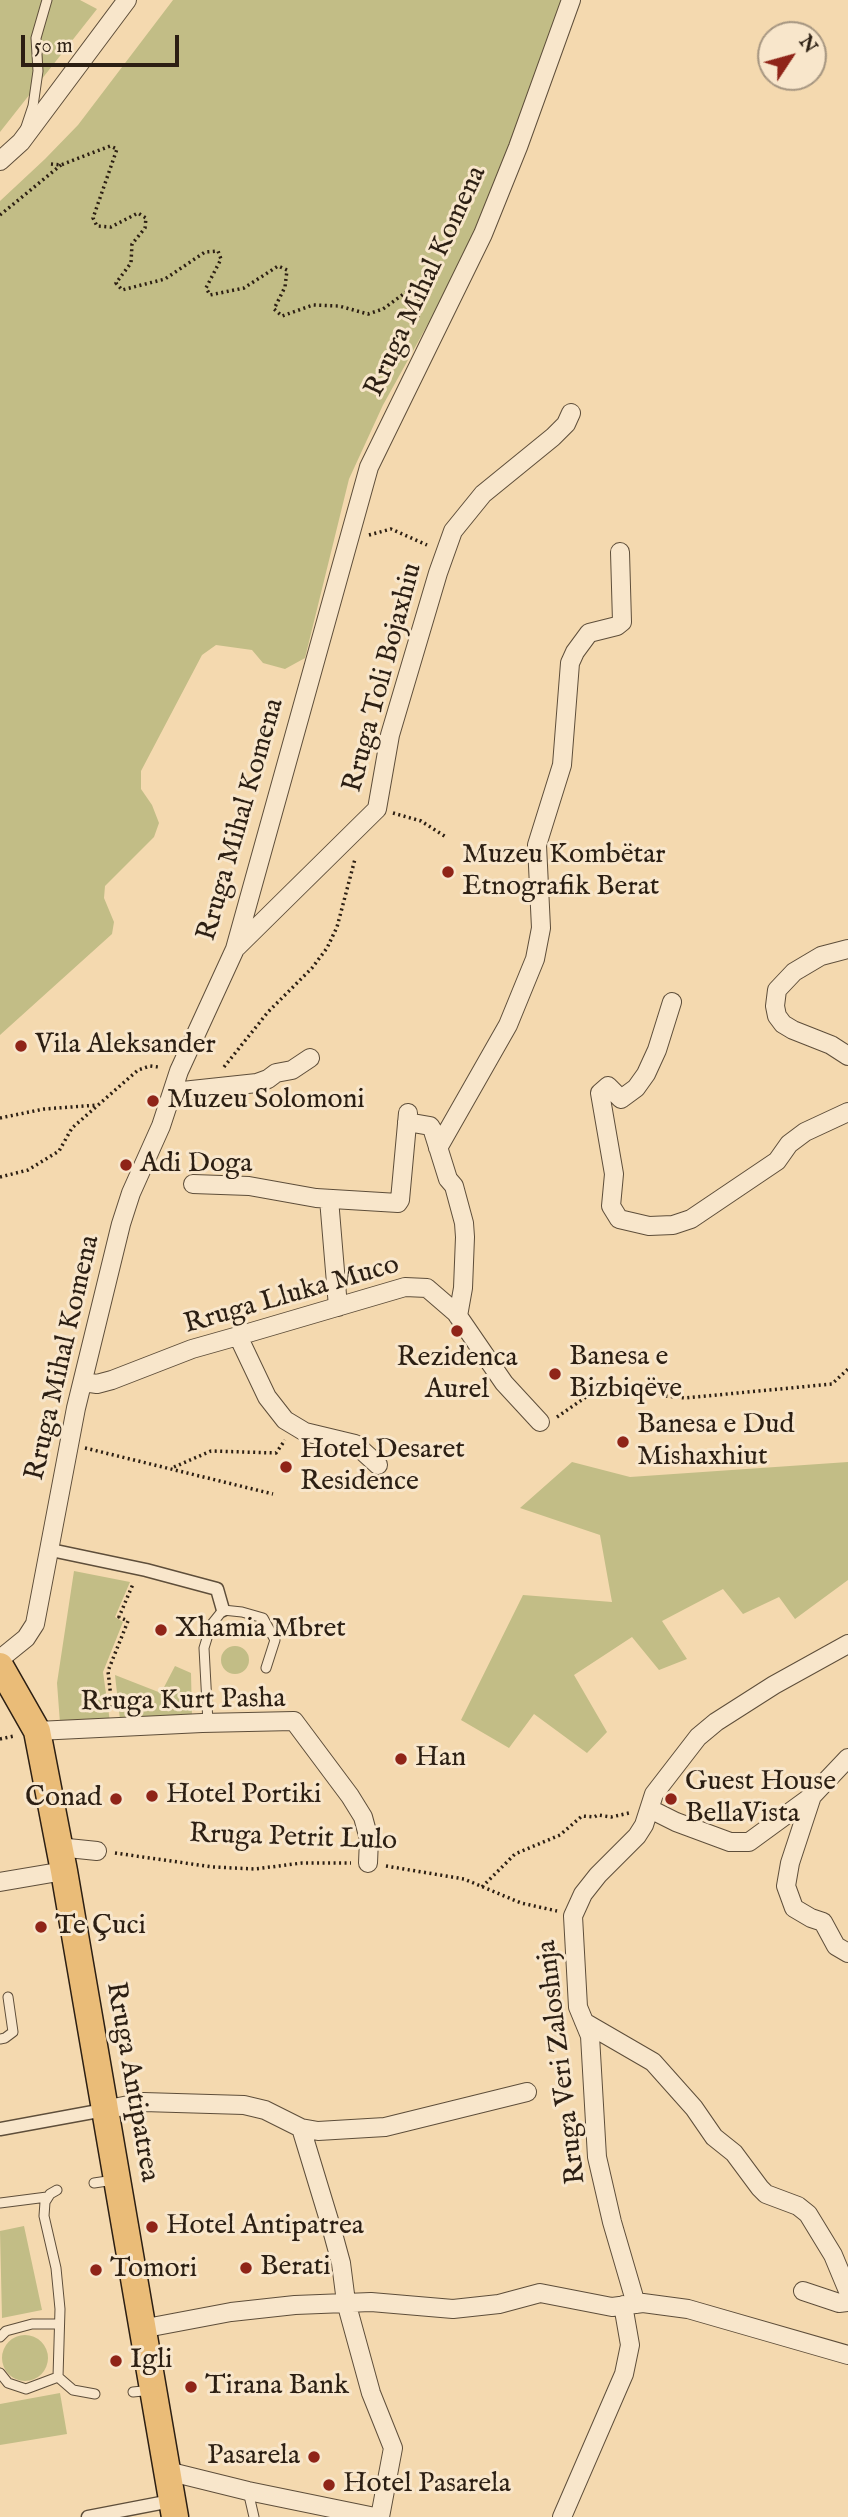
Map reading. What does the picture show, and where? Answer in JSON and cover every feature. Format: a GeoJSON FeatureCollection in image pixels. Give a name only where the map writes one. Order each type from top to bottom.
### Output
{"type":"FeatureCollection","features":[{"type":"Feature","properties":{"kind":"main road","name":"Rruga Antipatrea"},"geometry":{"type":"LineString","coordinates":[[0,1666],[37,1731],[104,2110],[105,2182],[141,2329],[142,2391],[167,2471],[173,2509]]}},
{"type":"Feature","properties":{"kind":"street"},"geometry":{"type":"LineString","coordinates":[[0,161],[21,142],[127,0]]}},
{"type":"Feature","properties":{"kind":"street","name":"Rruga Mihal Komena"},"geometry":{"type":"LineString","coordinates":[[0,1659],[26,1638],[35,1624],[83,1382],[121,1224],[173,1092],[179,1070],[235,949],[369,467],[484,234],[571,0]]}},
{"type":"Feature","properties":{"kind":"street","name":"Rruga Toli Bojaxhiu"},"geometry":{"type":"LineString","coordinates":[[235,949],[322,862],[370,819],[377,809],[390,735],[444,552],[453,531],[483,494],[553,437],[566,424],[571,413]]}},
{"type":"Feature","properties":{"kind":"street"},"geometry":{"type":"LineString","coordinates":[[438,1147],[508,1025],[535,960],[541,928],[537,845],[562,765],[571,658],[589,633],[617,626],[622,622],[620,552]]}},
{"type":"Feature","properties":{"kind":"street"},"geometry":{"type":"LineString","coordinates":[[848,949],[821,956],[794,972],[777,990],[775,1006],[777,1016],[783,1024],[831,1045],[848,1056]]}},
{"type":"Feature","properties":{"kind":"street"},"geometry":{"type":"LineString","coordinates":[[672,1002],[657,1050],[636,1088],[621,1099],[608,1086],[600,1093],[614,1174],[611,1206],[619,1219],[649,1226],[673,1225],[691,1219],[777,1161],[789,1144],[804,1132],[848,1112]]}},
{"type":"Feature","properties":{"kind":"street"},"geometry":{"type":"LineString","coordinates":[[173,1092],[257,1083],[276,1073],[292,1070],[310,1058]]}},
{"type":"Feature","properties":{"kind":"street"},"geometry":{"type":"LineString","coordinates":[[193,1184],[249,1186],[329,1199],[399,1202],[407,1118],[430,1126],[448,1180],[454,1186],[464,1223],[463,1289],[458,1317]]}},
{"type":"Feature","properties":{"kind":"street"},"geometry":{"type":"LineString","coordinates":[[329,1199],[338,1307]]}},
{"type":"Feature","properties":{"kind":"street","name":"Rruga Lluka Muco"},"geometry":{"type":"LineString","coordinates":[[83,1382],[97,1384],[112,1380],[192,1349],[405,1287],[428,1288],[458,1317],[504,1383],[540,1422]]}},
{"type":"Feature","properties":{"kind":"street"},"geometry":{"type":"LineString","coordinates":[[238,1336],[267,1397],[285,1420],[305,1432],[355,1444],[378,1465]]}},
{"type":"Feature","properties":{"kind":"street"},"geometry":{"type":"LineString","coordinates":[[51,1550],[217,1589],[223,1610]]}},
{"type":"Feature","properties":{"kind":"street","name":"Rruga Veri Zaloshnja"},"geometry":{"type":"LineString","coordinates":[[562,2517],[624,2374],[630,2345],[629,2304],[597,2157],[590,2036],[578,2007],[573,1916],[583,1894],[598,1875],[637,1836],[654,1794],[698,1737],[716,1722],[774,1685],[848,1644]]}},
{"type":"Feature","properties":{"kind":"street","name":"Rruga Kurt Pasha"},"geometry":{"type":"LineString","coordinates":[[37,1731],[294,1721],[363,1817],[369,1839],[368,1863]]}},
{"type":"Feature","properties":{"kind":"street"},"geometry":{"type":"LineString","coordinates":[[650,1809],[730,1842],[750,1842],[812,1796],[848,1758]]}},
{"type":"Feature","properties":{"kind":"street"},"geometry":{"type":"LineString","coordinates":[[812,1796],[790,1863],[786,1886],[794,1908],[823,1922],[836,1946],[848,1953]]}},
{"type":"Feature","properties":{"kind":"street"},"geometry":{"type":"LineString","coordinates":[[0,1882],[61,1859],[97,1852]]}},
{"type":"Feature","properties":{"kind":"street"},"geometry":{"type":"LineString","coordinates":[[584,2022],[653,2063],[694,2108],[714,2137],[734,2153],[760,2188],[798,2206],[808,2214],[833,2255],[848,2291]]}},
{"type":"Feature","properties":{"kind":"street"},"geometry":{"type":"LineString","coordinates":[[0,2129],[143,2102],[244,2105],[265,2110],[302,2128],[318,2131],[385,2127],[527,2092]]}},
{"type":"Feature","properties":{"kind":"street"},"geometry":{"type":"LineString","coordinates":[[167,2471],[339,2514],[378,2517],[393,2448],[371,2393],[346,2302],[341,2263],[302,2128]]}},
{"type":"Feature","properties":{"kind":"street"},"geometry":{"type":"LineString","coordinates":[[803,2291],[839,2303],[848,2302]]}},
{"type":"Feature","properties":{"kind":"street"},"geometry":{"type":"LineString","coordinates":[[141,2329],[231,2312],[346,2302],[453,2309],[499,2304],[541,2293],[589,2304],[654,2304],[688,2309],[848,2355]]}},
{"type":"Feature","properties":{"kind":"street"},"geometry":{"type":"LineString","coordinates":[[88,2517],[173,2509]]}},
{"type":"Feature","properties":{"kind":"lane"},"geometry":{"type":"LineString","coordinates":[[21,142],[33,106],[38,71],[36,38],[47,0]]}},
{"type":"Feature","properties":{"kind":"lane"},"geometry":{"type":"LineString","coordinates":[[208,1723],[204,1647],[211,1625],[223,1610],[263,1618],[275,1640],[266,1668]]}},
{"type":"Feature","properties":{"kind":"lane"},"geometry":{"type":"LineString","coordinates":[[0,2039],[13,2032],[8,1997]]}},
{"type":"Feature","properties":{"kind":"lane"},"geometry":{"type":"LineString","coordinates":[[0,2203],[47,2197],[57,2190]]}},
{"type":"Feature","properties":{"kind":"lane"},"geometry":{"type":"LineString","coordinates":[[47,2197],[44,2216],[56,2268],[58,2376],[72,2390],[96,2395]]}},
{"type":"Feature","properties":{"kind":"lane"},"geometry":{"type":"LineString","coordinates":[[0,2337],[6,2331],[32,2324],[59,2324]]}},
{"type":"Feature","properties":{"kind":"lane"},"geometry":{"type":"LineString","coordinates":[[0,2373],[8,2383],[26,2389],[58,2376]]}},
{"type":"Feature","properties":{"kind":"lane"},"geometry":{"type":"LineString","coordinates":[[248,2491],[254,2517]]}},
{"type":"Feature","properties":{"kind":"path"},"geometry":{"type":"LineString","coordinates":[[0,215],[61,165],[110,146],[117,149],[93,218],[97,226],[111,227],[138,213],[146,218],[145,228],[132,244],[131,263],[116,283],[122,290],[165,279],[205,252],[218,251],[221,259],[206,288],[210,295],[243,288],[278,266],[287,270],[285,287],[274,309],[282,316],[313,305],[339,306],[368,314],[383,309],[410,290],[419,291],[420,316],[415,326]]}},
{"type":"Feature","properties":{"kind":"path"},"geometry":{"type":"LineString","coordinates":[[51,164],[61,165]]}},
{"type":"Feature","properties":{"kind":"path"},"geometry":{"type":"LineString","coordinates":[[391,529],[444,552]]}},
{"type":"Feature","properties":{"kind":"path"},"geometry":{"type":"LineString","coordinates":[[377,809],[421,821],[446,836]]}},
{"type":"Feature","properties":{"kind":"path"},"geometry":{"type":"LineString","coordinates":[[208,1087],[274,1005],[312,968],[327,948],[337,926],[354,862]]}},
{"type":"Feature","properties":{"kind":"path"},"geometry":{"type":"LineString","coordinates":[[0,1177],[28,1170],[59,1151],[72,1128],[138,1070],[150,1066],[179,1070]]}},
{"type":"Feature","properties":{"kind":"path"},"geometry":{"type":"LineString","coordinates":[[0,1118],[44,1109],[100,1105]]}},
{"type":"Feature","properties":{"kind":"path"},"geometry":{"type":"LineString","coordinates":[[540,1422],[559,1416],[586,1397],[616,1391],[685,1398],[832,1384],[848,1369]]}},
{"type":"Feature","properties":{"kind":"path"},"geometry":{"type":"LineString","coordinates":[[172,1468],[211,1451],[276,1453],[286,1439],[303,1446],[305,1432]]}},
{"type":"Feature","properties":{"kind":"path"},"geometry":{"type":"LineString","coordinates":[[70,1444],[273,1494]]}},
{"type":"Feature","properties":{"kind":"path"},"geometry":{"type":"LineString","coordinates":[[115,1727],[108,1671],[128,1621],[119,1617],[139,1569]]}},
{"type":"Feature","properties":{"kind":"path"},"geometry":{"type":"LineString","coordinates":[[482,1887],[515,1854],[560,1835],[582,1816],[611,1816],[650,1809]]}},
{"type":"Feature","properties":{"kind":"path","name":"Rruga Petrit Lulo"},"geometry":{"type":"LineString","coordinates":[[97,1852],[213,1867],[255,1869],[302,1863],[368,1863],[464,1879],[521,1903],[558,1911]]}},
{"type":"Feature","properties":{"kind":"shaded area"},"geometry":{"type":"Polygon","coordinates":[[[0,0],[80,0],[97,9],[0,132],[0,0]]]}},
{"type":"Feature","properties":{"kind":"shaded area"},"geometry":{"type":"Polygon","coordinates":[[[173,0],[564,0],[484,218],[383,405],[349,479],[305,658],[285,669],[263,663],[252,650],[216,645],[202,655],[141,771],[141,789],[152,805],[159,823],[154,837],[105,886],[104,898],[114,922],[112,934],[0,1035],[0,201],[78,125],[173,0]]]}},
{"type":"Feature","properties":{"kind":"shaded area"},"geometry":{"type":"Polygon","coordinates":[[[572,1462],[630,1477],[848,1462],[848,1580],[795,1619],[779,1597],[743,1614],[723,1589],[662,1621],[687,1659],[659,1670],[632,1637],[574,1675],[607,1732],[587,1753],[534,1714],[509,1748],[461,1720],[523,1595],[612,1602],[600,1535],[520,1508],[572,1462]]]}},
{"type":"Feature","properties":{"kind":"shaded area"},"geometry":{"type":"Polygon","coordinates":[[[74,1571],[130,1582],[115,1617],[123,1622],[103,1672],[110,1722],[60,1723],[57,1683],[74,1571]]]}},
{"type":"Feature","properties":{"kind":"shaded area"},"geometry":{"type":"Polygon","coordinates":[[[235,1646],[245,1650],[249,1660],[245,1670],[235,1674],[225,1670],[221,1660],[225,1650],[235,1646]]]}},
{"type":"Feature","properties":{"kind":"shaded area"},"geometry":{"type":"Polygon","coordinates":[[[175,1666],[191,1673],[192,1717],[120,1720],[115,1675],[161,1693],[175,1666]]]}},
{"type":"Feature","properties":{"kind":"shaded area"},"geometry":{"type":"Polygon","coordinates":[[[24,2226],[42,2310],[2,2318],[0,2231],[24,2226]]]}},
{"type":"Feature","properties":{"kind":"shaded area"},"geometry":{"type":"Polygon","coordinates":[[[25,2335],[41,2342],[48,2358],[41,2374],[25,2381],[9,2374],[2,2358],[9,2342],[25,2335]]]}},
{"type":"Feature","properties":{"kind":"shaded area"},"geometry":{"type":"Polygon","coordinates":[[[60,2393],[67,2434],[0,2445],[0,2404],[60,2393]]]}},
{"type":"Feature","properties":{"kind":"place","name":"Muzeu Kombëtar Etnografik Berat"},"geometry":{"type":"Point","coordinates":[448,872]}},
{"type":"Feature","properties":{"kind":"place","name":"Vila Aleksander"},"geometry":{"type":"Point","coordinates":[21,1046]}},
{"type":"Feature","properties":{"kind":"place","name":"Muzeu Solomoni"},"geometry":{"type":"Point","coordinates":[153,1101]}},
{"type":"Feature","properties":{"kind":"place","name":"Adi Doga"},"geometry":{"type":"Point","coordinates":[126,1165]}},
{"type":"Feature","properties":{"kind":"place","name":"Rezidenca Aurel"},"geometry":{"type":"Point","coordinates":[457,1331]}},
{"type":"Feature","properties":{"kind":"place","name":"Banesa e Bizbiqëve"},"geometry":{"type":"Point","coordinates":[555,1374]}},
{"type":"Feature","properties":{"kind":"place","name":"Banesa e Dud Mishaxhiut"},"geometry":{"type":"Point","coordinates":[623,1442]}},
{"type":"Feature","properties":{"kind":"place","name":"Hotel Desaret Residence"},"geometry":{"type":"Point","coordinates":[286,1467]}},
{"type":"Feature","properties":{"kind":"place","name":"Xhamia Mbret"},"geometry":{"type":"Point","coordinates":[161,1630]}},
{"type":"Feature","properties":{"kind":"place","name":"Han"},"geometry":{"type":"Point","coordinates":[401,1759]}},
{"type":"Feature","properties":{"kind":"place","name":"Hotel Portiki"},"geometry":{"type":"Point","coordinates":[152,1796]}},
{"type":"Feature","properties":{"kind":"place","name":"Conad"},"geometry":{"type":"Point","coordinates":[116,1799]}},
{"type":"Feature","properties":{"kind":"place","name":"Guest House BellaVista"},"geometry":{"type":"Point","coordinates":[671,1799]}},
{"type":"Feature","properties":{"kind":"place","name":"Te Çuci"},"geometry":{"type":"Point","coordinates":[41,1927]}},
{"type":"Feature","properties":{"kind":"place","name":"Hotel Antipatrea"},"geometry":{"type":"Point","coordinates":[152,2227]}},
{"type":"Feature","properties":{"kind":"place","name":"Berati"},"geometry":{"type":"Point","coordinates":[246,2268]}},
{"type":"Feature","properties":{"kind":"place","name":"Tomori"},"geometry":{"type":"Point","coordinates":[96,2270]}},
{"type":"Feature","properties":{"kind":"place","name":"Igli"},"geometry":{"type":"Point","coordinates":[116,2361]}},
{"type":"Feature","properties":{"kind":"place","name":"Tirana Bank"},"geometry":{"type":"Point","coordinates":[191,2387]}},
{"type":"Feature","properties":{"kind":"place","name":"Pasarela"},"geometry":{"type":"Point","coordinates":[314,2457]}},
{"type":"Feature","properties":{"kind":"place","name":"Hotel Pasarela"},"geometry":{"type":"Point","coordinates":[329,2485]}}]}
